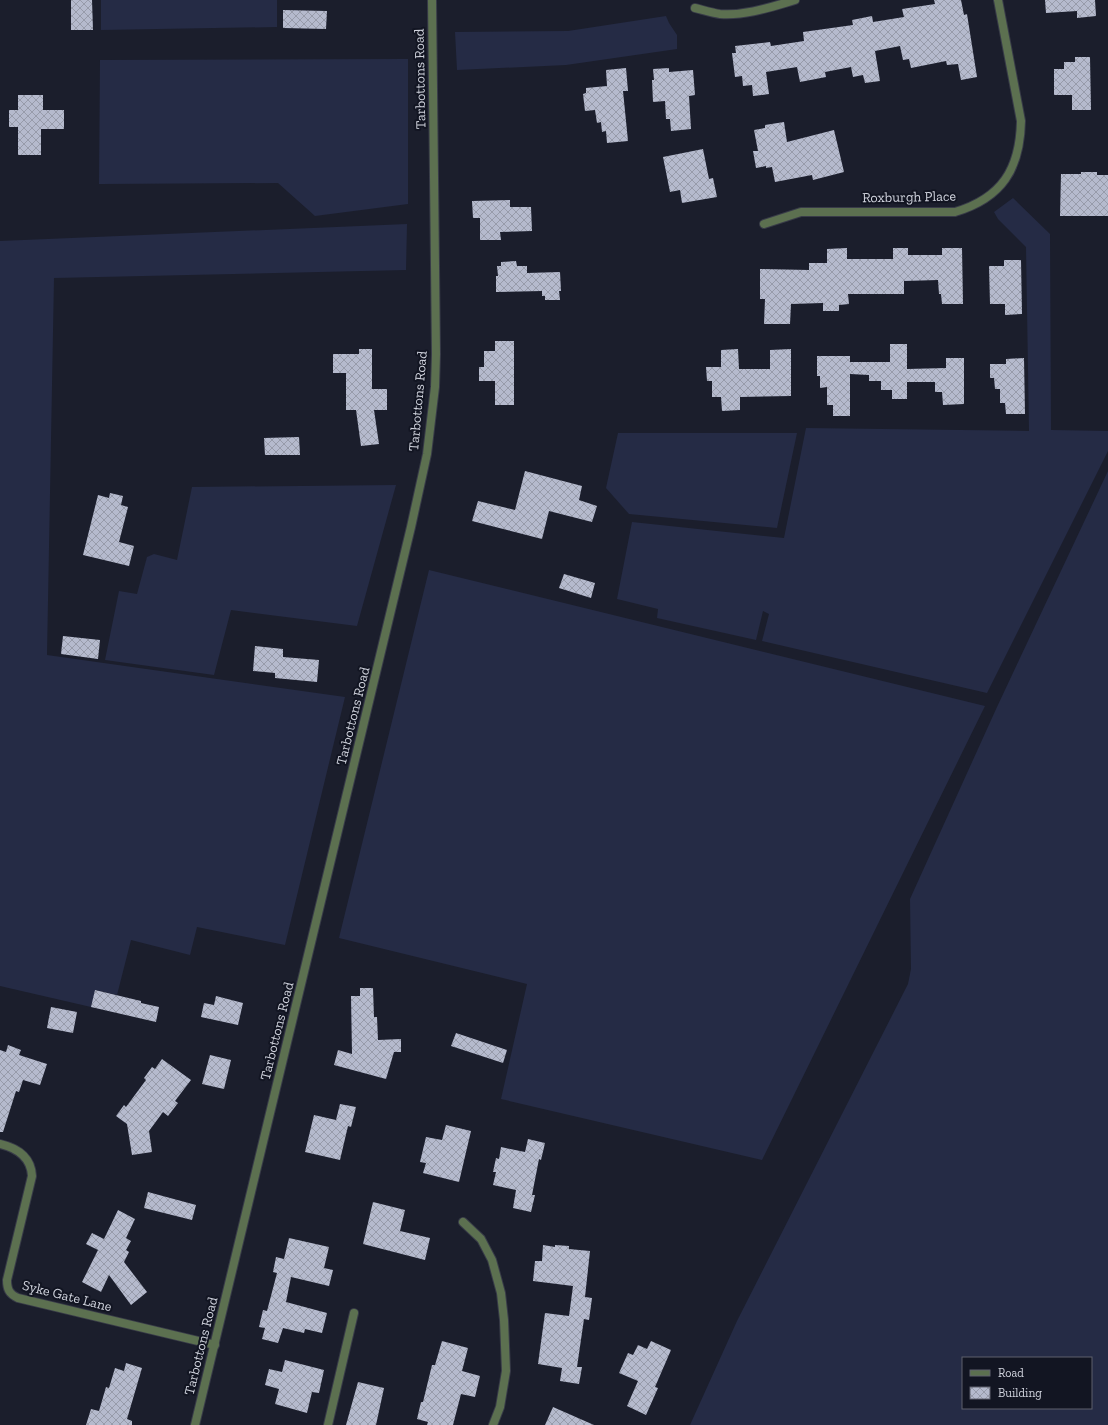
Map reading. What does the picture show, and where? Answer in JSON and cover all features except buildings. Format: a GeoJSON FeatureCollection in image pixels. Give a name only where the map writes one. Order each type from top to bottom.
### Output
{"type":"FeatureCollection","features":[{"type":"Feature","properties":{"kind":"street","name":"Tarbottons Road"},"geometry":{"type":"LineString","coordinates":[[195,1425],[376,675],[427,454],[436,354],[432,0]]}},
{"type":"Feature","properties":{"kind":"street"},"geometry":{"type":"LineString","coordinates":[[696,8],[719,14],[737,14],[755,11],[795,0]]}},
{"type":"Feature","properties":{"kind":"street","name":"Roxburgh Place"},"geometry":{"type":"LineString","coordinates":[[764,224],[801,212],[955,212],[982,202],[992,193],[1011,169],[1017,155],[1021,121],[998,0]]}},
{"type":"Feature","properties":{"kind":"street","name":"Syke Gate Lane"},"geometry":{"type":"LineString","coordinates":[[0,1144],[8,1146],[23,1154],[32,1168],[32,1176],[7,1280],[7,1288],[13,1296],[215,1345]]}},
{"type":"Feature","properties":{"kind":"street"},"geometry":{"type":"LineString","coordinates":[[463,1222],[481,1239],[492,1260],[501,1293],[504,1320],[506,1371],[500,1407],[493,1425]]}},
{"type":"Feature","properties":{"kind":"street"},"geometry":{"type":"LineString","coordinates":[[328,1425],[354,1313]]}},
{"type":"Feature","properties":{"kind":"shaded area"},"geometry":{"type":"Polygon","coordinates":[[[101,0],[277,0],[277,27],[101,30],[101,0]]]}},
{"type":"Feature","properties":{"kind":"shaded area"},"geometry":{"type":"Polygon","coordinates":[[[666,16],[677,35],[677,49],[566,65],[457,70],[455,32],[568,31],[666,16]]]}},
{"type":"Feature","properties":{"kind":"shaded area"},"geometry":{"type":"Polygon","coordinates":[[[408,59],[408,204],[315,216],[278,183],[99,184],[100,60],[408,59]]]}},
{"type":"Feature","properties":{"kind":"shaded area"},"geometry":{"type":"Polygon","coordinates":[[[1013,198],[1050,234],[1051,430],[1108,431],[1108,451],[987,693],[762,641],[769,614],[763,611],[756,640],[657,618],[658,609],[617,599],[632,522],[784,538],[806,428],[1029,431],[1026,247],[998,219],[994,212],[1013,198]]]}},
{"type":"Feature","properties":{"kind":"shaded area"},"geometry":{"type":"Polygon","coordinates":[[[407,224],[406,270],[54,278],[47,655],[345,697],[285,945],[197,927],[190,955],[131,940],[117,995],[96,990],[91,1007],[0,986],[0,241],[407,224]]]}},
{"type":"Feature","properties":{"kind":"shaded area"},"geometry":{"type":"Polygon","coordinates":[[[618,433],[797,433],[777,528],[629,514],[606,488],[618,433]]]}},
{"type":"Feature","properties":{"kind":"shaded area"},"geometry":{"type":"Polygon","coordinates":[[[1108,471],[1108,1425],[690,1425],[737,1321],[908,984],[911,969],[910,899],[997,707],[1108,471]]]}},
{"type":"Feature","properties":{"kind":"shaded area"},"geometry":{"type":"Polygon","coordinates":[[[396,485],[357,626],[231,610],[214,675],[105,660],[119,591],[137,594],[147,557],[154,554],[177,560],[192,487],[396,485]]]}},
{"type":"Feature","properties":{"kind":"shaded area"},"geometry":{"type":"Polygon","coordinates":[[[429,570],[985,706],[762,1160],[501,1099],[527,984],[339,938],[429,570]]]}}]}
